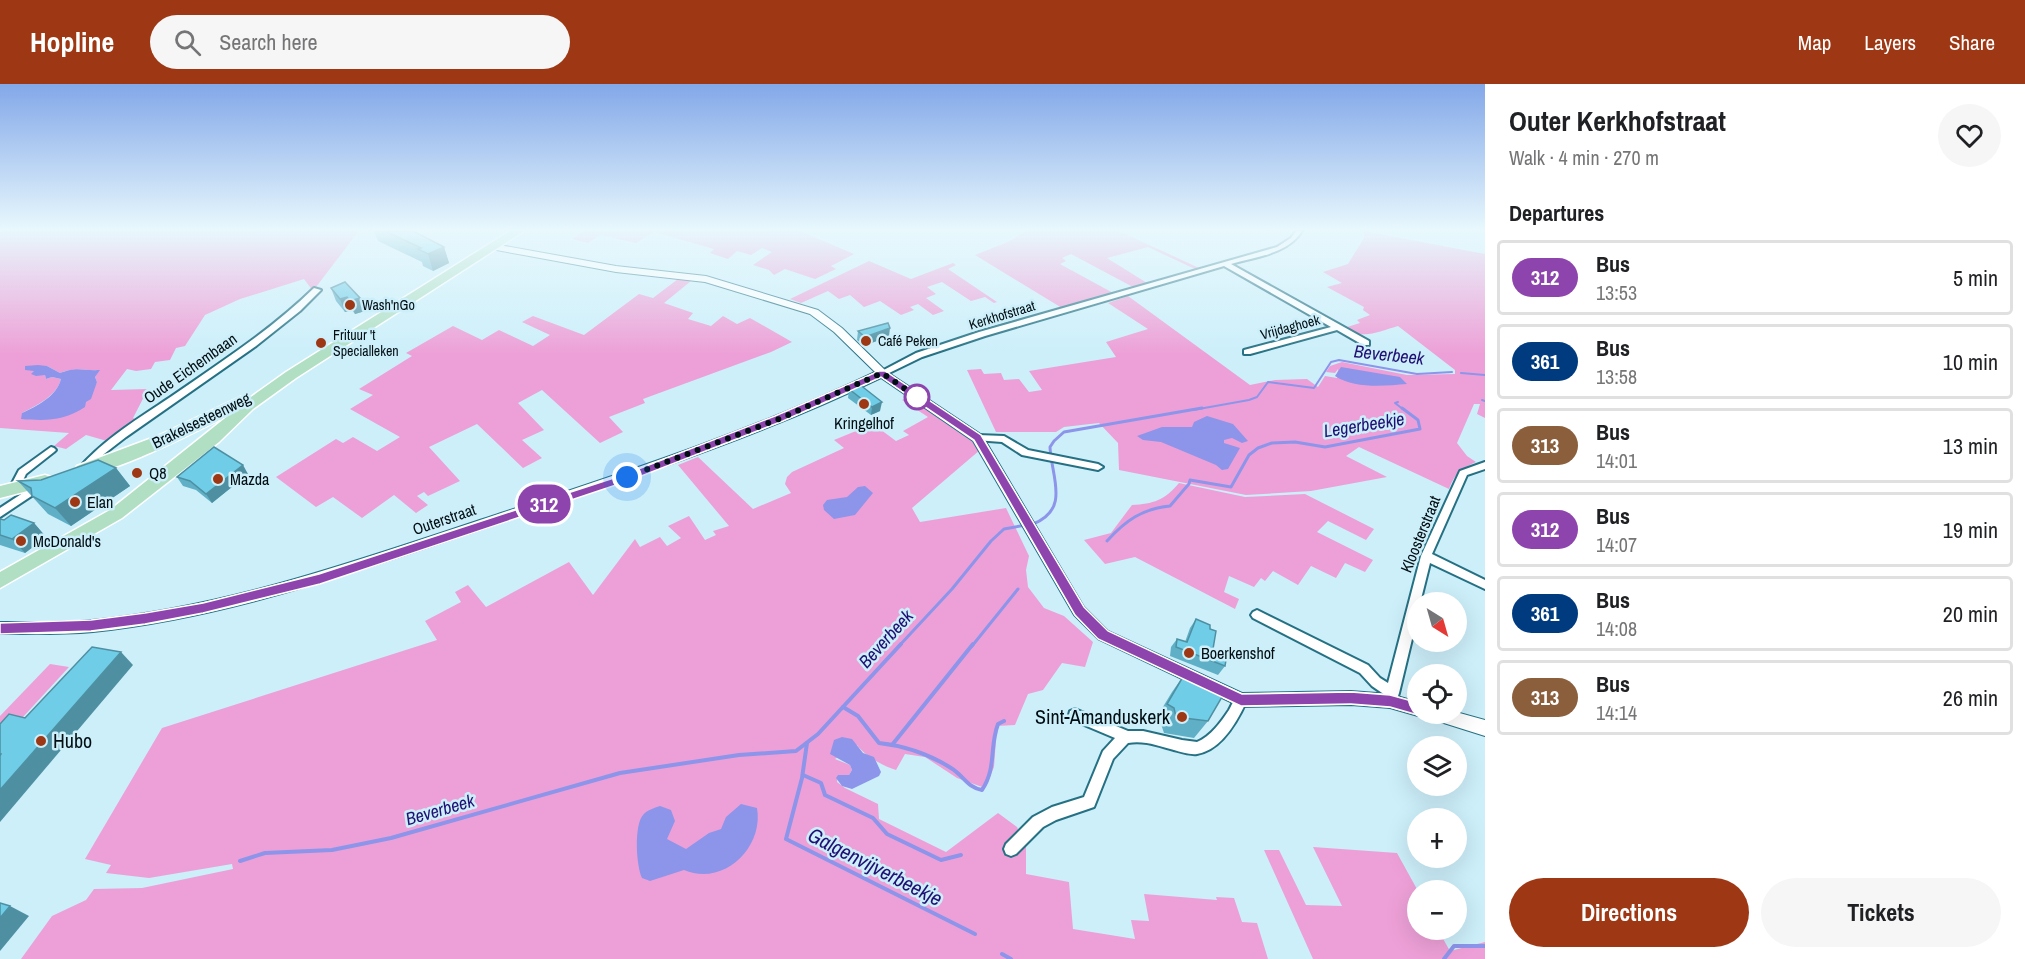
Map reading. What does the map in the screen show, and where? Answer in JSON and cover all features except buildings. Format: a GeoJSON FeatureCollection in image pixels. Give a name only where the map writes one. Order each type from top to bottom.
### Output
{"type":"FeatureCollection","features":[{"type":"Feature","properties":{"kind":"main road","name":"Brakelsesteenweg"},"geometry":{"type":"LineString","coordinates":[[0,581],[92,530],[138,498],[248,406],[291,375],[455,272]]}},
{"type":"Feature","properties":{"kind":"main road","name":"Brakelsesteenweg"},"geometry":{"type":"LineString","coordinates":[[140,450],[213,417],[291,375]]}},
{"type":"Feature","properties":{"kind":"main road","name":"Brakelsesteenweg"},"geometry":{"type":"LineString","coordinates":[[140,450],[186,440],[194,444],[192,455]]}},
{"type":"Feature","properties":{"kind":"main road"},"geometry":{"type":"LineString","coordinates":[[7,490],[81,471],[140,450]]}},
{"type":"Feature","properties":{"kind":"street"},"geometry":{"type":"LineString","coordinates":[[641,272],[706,279],[804,308],[821,316],[882,373],[978,438],[1079,611],[1103,635],[1241,700],[1392,697]]}},
{"type":"Feature","properties":{"kind":"street","name":"Kerkhofstraat"},"geometry":{"type":"LineString","coordinates":[[882,373],[919,355],[982,334],[1198,272]]}},
{"type":"Feature","properties":{"kind":"street","name":"Vrijdaghoek"},"geometry":{"type":"LineString","coordinates":[[1239,272],[1366,343]]}},
{"type":"Feature","properties":{"kind":"street","name":"Oude Eichembaan"},"geometry":{"type":"LineString","coordinates":[[81,471],[99,452],[270,331],[317,290]]}},
{"type":"Feature","properties":{"kind":"street","name":"Vrijdaghoek"},"geometry":{"type":"LineString","coordinates":[[1247,352],[1339,327]]}},
{"type":"Feature","properties":{"kind":"street","name":"Outerstraat"},"geometry":{"type":"LineString","coordinates":[[0,628],[91,626],[145,619],[320,579],[627,477],[779,419],[882,373]]}},
{"type":"Feature","properties":{"kind":"street"},"geometry":{"type":"LineString","coordinates":[[978,438],[1004,439],[1025,453],[1098,467]]}},
{"type":"Feature","properties":{"kind":"street"},"geometry":{"type":"LineString","coordinates":[[7,490],[22,472],[51,450]]}},
{"type":"Feature","properties":{"kind":"street","name":"Kloosterstraat"},"geometry":{"type":"LineString","coordinates":[[1392,697],[1426,556],[1463,473],[1481,469]]}},
{"type":"Feature","properties":{"kind":"street"},"geometry":{"type":"LineString","coordinates":[[0,513],[32,491]]}},
{"type":"Feature","properties":{"kind":"street"},"geometry":{"type":"LineString","coordinates":[[1426,556],[1485,585]]}},
{"type":"Feature","properties":{"kind":"street"},"geometry":{"type":"LineString","coordinates":[[1257,615],[1364,669],[1392,697],[1407,704]]}},
{"type":"Feature","properties":{"kind":"street"},"geometry":{"type":"LineString","coordinates":[[1075,715],[1127,737],[1147,737],[1188,747],[1202,747],[1212,740],[1227,723],[1241,700]]}},
{"type":"Feature","properties":{"kind":"street"},"geometry":{"type":"LineString","coordinates":[[1467,723],[1485,728]]}},
{"type":"Feature","properties":{"kind":"street"},"geometry":{"type":"LineString","coordinates":[[1011,849],[1038,822],[1052,814],[1089,802],[1108,755],[1127,737]]}},
{"type":"Feature","properties":{"kind":"shaded area"},"geometry":{"type":"Polygon","coordinates":[[[0,272],[328,272],[313,291],[304,279],[240,299],[205,315],[185,346],[176,348],[170,360],[155,362],[151,369],[136,371],[127,369],[111,390],[148,389],[133,418],[137,420],[107,441],[86,435],[66,449],[54,446],[69,433],[0,428],[0,272]],[[47,366],[35,371],[45,375],[46,379],[52,377],[61,379],[51,395],[22,413],[22,419],[86,402],[97,382],[95,377],[99,370],[60,373],[47,366]]]}},
{"type":"Feature","properties":{"kind":"shaded area"},"geometry":{"type":"Polygon","coordinates":[[[794,272],[830,272],[815,279],[794,272]]]}},
{"type":"Feature","properties":{"kind":"shaded area"},"geometry":{"type":"Polygon","coordinates":[[[846,272],[894,272],[911,279],[930,272],[952,272],[997,302],[994,303],[985,297],[971,301],[942,282],[927,287],[936,294],[926,298],[944,311],[933,315],[918,304],[910,307],[914,310],[901,315],[880,301],[864,307],[850,295],[839,299],[828,291],[801,303],[790,299],[846,272]]]}},
{"type":"Feature","properties":{"kind":"shaded area"},"geometry":{"type":"Polygon","coordinates":[[[1003,272],[1074,272],[1115,294],[1062,308],[1003,272]]]}},
{"type":"Feature","properties":{"kind":"shaded area"},"geometry":{"type":"Polygon","coordinates":[[[1105,272],[1129,272],[1147,283],[1133,287],[1105,272]]]}},
{"type":"Feature","properties":{"kind":"shaded area"},"geometry":{"type":"Polygon","coordinates":[[[1323,272],[1485,272],[1485,418],[1477,414],[1480,404],[1474,404],[1457,443],[1467,456],[1476,462],[1459,472],[1449,489],[1359,447],[1346,456],[1387,477],[1311,491],[1246,495],[1119,470],[1118,443],[1099,423],[1064,427],[1056,432],[996,432],[967,370],[981,369],[984,374],[1001,373],[1004,380],[1019,379],[1029,392],[1042,390],[1029,371],[1116,357],[1106,342],[1148,329],[1108,303],[1128,296],[1250,385],[1275,380],[1307,379],[1318,387],[1325,376],[1337,378],[1338,369],[1335,373],[1326,372],[1330,366],[1342,362],[1407,375],[1455,374],[1455,370],[1398,326],[1364,334],[1351,332],[1344,328],[1360,323],[1357,320],[1370,315],[1363,310],[1364,307],[1327,287],[1342,283],[1323,272]]]}},
{"type":"Feature","properties":{"kind":"shaded area"},"geometry":{"type":"Polygon","coordinates":[[[678,279],[691,281],[664,303],[693,313],[688,319],[711,326],[723,316],[737,324],[750,318],[792,342],[771,352],[643,399],[645,403],[609,417],[623,432],[600,443],[542,390],[518,403],[544,430],[522,440],[542,458],[523,468],[477,424],[429,447],[460,481],[428,496],[424,492],[417,496],[428,505],[416,513],[394,495],[362,518],[333,497],[316,507],[276,477],[336,439],[343,443],[353,437],[377,451],[400,437],[350,409],[373,395],[359,389],[412,356],[406,353],[453,326],[482,340],[499,330],[533,346],[550,335],[522,322],[533,316],[584,335],[639,294],[653,298],[678,279]]]}},
{"type":"Feature","properties":{"kind":"shaded area"},"geometry":{"type":"Polygon","coordinates":[[[908,397],[968,436],[980,450],[912,508],[920,522],[1006,508],[1029,556],[1026,570],[1028,587],[1044,608],[1064,616],[1093,642],[1085,667],[1062,663],[1043,690],[1028,694],[1015,725],[997,726],[994,767],[985,788],[957,778],[925,757],[905,754],[896,770],[875,760],[857,745],[835,759],[850,765],[852,770],[849,775],[838,775],[837,782],[878,804],[879,819],[946,852],[998,813],[1017,827],[1026,847],[1026,874],[1069,882],[1073,929],[1135,939],[1131,920],[1149,921],[1144,894],[1217,900],[1216,897],[1234,898],[1242,922],[1257,923],[1268,959],[21,959],[52,916],[86,900],[94,889],[142,888],[233,869],[232,864],[149,878],[106,873],[111,865],[85,859],[162,728],[437,640],[425,621],[461,602],[455,592],[468,585],[486,607],[569,562],[593,595],[635,539],[640,547],[660,537],[667,546],[681,538],[668,526],[689,516],[705,540],[716,535],[713,531],[729,526],[678,465],[698,457],[753,509],[791,493],[785,484],[792,472],[844,448],[834,440],[873,424],[896,441],[909,435],[903,431],[928,417],[902,400],[908,397]]]}},
{"type":"Feature","properties":{"kind":"shaded area"},"geometry":{"type":"Polygon","coordinates":[[[1179,483],[1245,497],[1305,494],[1374,529],[1366,540],[1328,521],[1317,532],[1373,560],[1365,572],[1345,563],[1336,578],[1311,566],[1298,585],[1273,571],[1265,581],[1261,578],[1254,587],[1229,576],[1224,592],[1239,599],[1235,609],[1135,557],[1105,564],[1084,540],[1111,533],[1132,505],[1158,500],[1179,483]]]}},
{"type":"Feature","properties":{"kind":"shaded area"},"geometry":{"type":"Polygon","coordinates":[[[50,664],[69,667],[0,742],[0,716],[50,664]]]}},
{"type":"Feature","properties":{"kind":"shaded area"},"geometry":{"type":"Polygon","coordinates":[[[1313,847],[1397,853],[1412,880],[1407,880],[1407,940],[1444,940],[1450,951],[1485,942],[1485,959],[1313,959],[1264,850],[1279,850],[1306,905],[1342,906],[1313,847]]]}},
{"type":"Feature","properties":{"kind":"water"},"geometry":{"type":"Polygon","coordinates":[[[25,366],[47,366],[60,373],[76,369],[100,370],[95,377],[97,382],[91,399],[86,402],[85,407],[70,415],[54,419],[21,419],[22,413],[40,404],[51,395],[61,379],[52,377],[46,379],[45,375],[36,376],[31,374],[34,371],[25,370],[25,366]]]}},
{"type":"Feature","properties":{"kind":"water"},"geometry":{"type":"Polygon","coordinates":[[[1341,367],[1400,377],[1407,384],[1370,386],[1351,383],[1335,376],[1341,367]]]}},
{"type":"Feature","properties":{"kind":"water"},"geometry":{"type":"Polygon","coordinates":[[[1207,416],[1233,424],[1248,441],[1242,443],[1232,438],[1224,440],[1224,443],[1240,448],[1228,469],[1222,470],[1216,465],[1161,442],[1143,440],[1137,436],[1162,427],[1192,427],[1194,422],[1207,416]]]}},
{"type":"Feature","properties":{"kind":"water"},"geometry":{"type":"Polygon","coordinates":[[[865,486],[873,493],[855,515],[834,519],[824,510],[823,505],[827,500],[847,497],[858,487],[865,486]]]}},
{"type":"Feature","properties":{"kind":"water"},"geometry":{"type":"Polygon","coordinates":[[[842,737],[852,739],[863,753],[874,757],[881,772],[879,776],[852,789],[842,786],[836,778],[838,775],[849,775],[852,770],[850,765],[830,754],[834,740],[842,737]]]}},
{"type":"Feature","properties":{"kind":"water"},"geometry":{"type":"Polygon","coordinates":[[[741,804],[757,808],[757,823],[754,837],[738,860],[713,873],[699,874],[684,870],[650,881],[642,878],[637,855],[637,836],[640,820],[646,812],[660,806],[671,810],[675,821],[667,839],[686,849],[709,833],[721,829],[726,817],[741,804]]]}},
{"type":"Feature","properties":{"kind":"waterway","name":"Beverbeek"},"geometry":{"type":"LineString","coordinates":[[1193,410],[1249,400],[1257,397],[1268,382],[1314,388],[1331,362],[1339,360],[1417,374],[1452,372]]}},
{"type":"Feature","properties":{"kind":"waterway","name":"Beverbeek"},"geometry":{"type":"LineString","coordinates":[[1461,373],[1485,375]]}},
{"type":"Feature","properties":{"kind":"waterway","name":"Legerbeekje"},"geometry":{"type":"LineString","coordinates":[[1398,402],[1395,403],[1404,410]]}},
{"type":"Feature","properties":{"kind":"waterway","name":"Beverbeek"},"geometry":{"type":"LineString","coordinates":[[1033,524],[1045,518],[1052,510],[1056,491],[1050,447],[1064,432],[1202,408]]}},
{"type":"Feature","properties":{"kind":"waterway","name":"Legerbeekje"},"geometry":{"type":"LineString","coordinates":[[1189,484],[1190,480],[1231,487],[1249,455],[1258,448],[1272,443],[1295,442],[1325,447],[1420,429],[1418,420],[1402,408]]}},
{"type":"Feature","properties":{"kind":"waterway","name":"Legerbeekje"},"geometry":{"type":"LineString","coordinates":[[1107,541],[1135,517],[1151,510],[1170,506],[1188,485]]}},
{"type":"Feature","properties":{"kind":"waterway","name":"Beverbeek"},"geometry":{"type":"LineString","coordinates":[[899,646],[952,589],[991,541],[1004,529],[1026,525]]}},
{"type":"Feature","properties":{"kind":"waterway"},"geometry":{"type":"LineString","coordinates":[[972,646],[1018,589]]}},
{"type":"Feature","properties":{"kind":"waterway","name":"Beverbeek"},"geometry":{"type":"LineString","coordinates":[[240,861],[265,853],[332,850],[391,838],[620,773],[739,755],[796,751],[818,734],[901,644]]}},
{"type":"Feature","properties":{"kind":"waterway"},"geometry":{"type":"LineString","coordinates":[[892,745],[973,644]]}},
{"type":"Feature","properties":{"kind":"waterway"},"geometry":{"type":"LineString","coordinates":[[843,707],[858,716],[879,743],[898,746],[943,763],[973,787],[982,790],[990,773],[995,733],[998,724],[1004,721]]}},
{"type":"Feature","properties":{"kind":"waterway","name":"Galgenvijverbeekje"},"geometry":{"type":"LineString","coordinates":[[807,743],[802,778],[786,839],[975,934]]}},
{"type":"Feature","properties":{"kind":"waterway"},"geometry":{"type":"LineString","coordinates":[[803,775],[821,783],[825,795],[873,818],[887,834],[941,860],[961,855]]}},
{"type":"Feature","properties":{"kind":"waterway","name":"Galgenvijverbeekje"},"geometry":{"type":"LineString","coordinates":[[1444,959],[1454,946],[1485,946]]}},
{"type":"Feature","properties":{"kind":"waterway","name":"Galgenvijverbeekje"},"geometry":{"type":"LineString","coordinates":[[1002,954],[1011,959]]}},
{"type":"Feature","properties":{"kind":"bus line","name":"312"},"geometry":{"type":"LineString","coordinates":[[0,628],[91,626],[145,619],[260,595],[320,579],[627,477],[779,419],[882,373],[978,438],[1079,611],[1103,635],[1241,700],[1351,698],[1390,701],[1407,706]]}},
{"type":"Feature","properties":{"kind":"place","name":"Wash'nGo"},"geometry":{"type":"Point","coordinates":[350,305]}},
{"type":"Feature","properties":{"kind":"place","name":"Café Peken"},"geometry":{"type":"Point","coordinates":[866,341]}},
{"type":"Feature","properties":{"kind":"place","name":"Frituur 't Specialleken"},"geometry":{"type":"Point","coordinates":[321,343]}},
{"type":"Feature","properties":{"kind":"place","name":"Kringelhof"},"geometry":{"type":"Point","coordinates":[864,404]}},
{"type":"Feature","properties":{"kind":"place","name":"Q8"},"geometry":{"type":"Point","coordinates":[137,473]}},
{"type":"Feature","properties":{"kind":"place","name":"Mazda"},"geometry":{"type":"Point","coordinates":[218,479]}},
{"type":"Feature","properties":{"kind":"place","name":"Elan"},"geometry":{"type":"Point","coordinates":[75,502]}},
{"type":"Feature","properties":{"kind":"place","name":"McDonald's"},"geometry":{"type":"Point","coordinates":[21,541]}},
{"type":"Feature","properties":{"kind":"place","name":"Boerkenshof"},"geometry":{"type":"Point","coordinates":[1189,653]}},
{"type":"Feature","properties":{"kind":"place","name":"Sint-Amanduskerk"},"geometry":{"type":"Point","coordinates":[1182,717]}},
{"type":"Feature","properties":{"kind":"place","name":"Hubo"},"geometry":{"type":"Point","coordinates":[41,741]}},
{"type":"Feature","properties":{"kind":"route"},"geometry":{"type":"LineString","coordinates":[[627,477],[779,419],[882,373],[917,397]]}}]}
